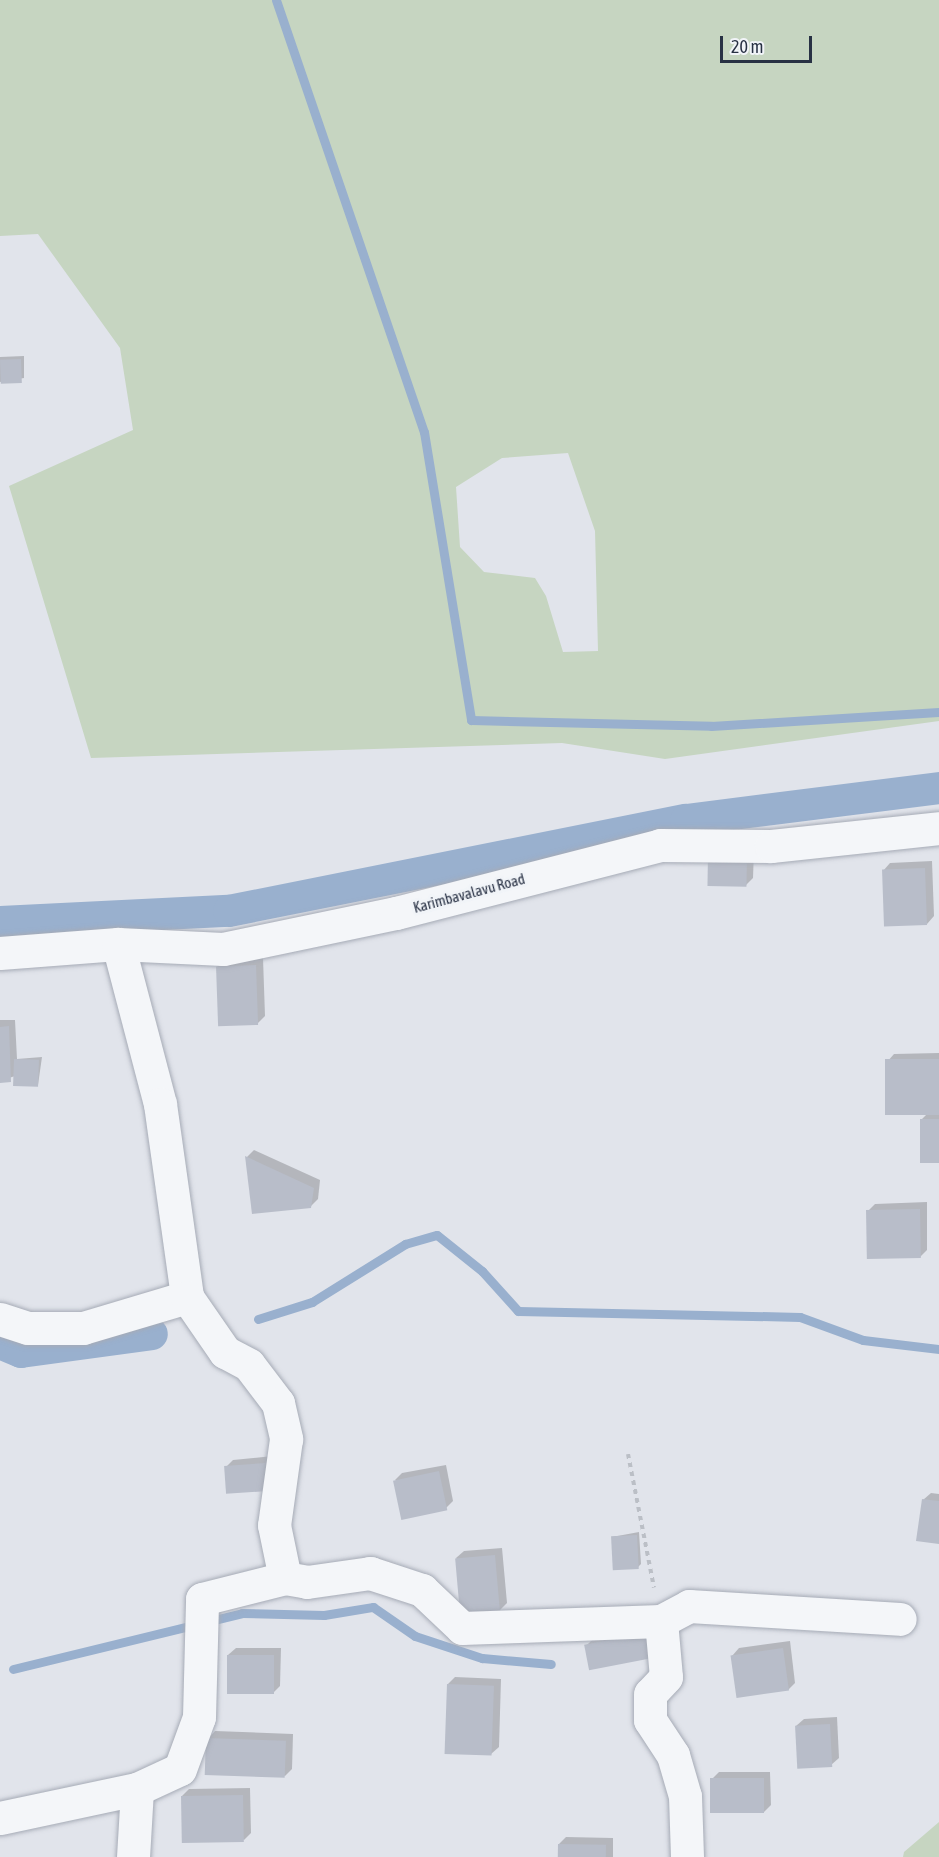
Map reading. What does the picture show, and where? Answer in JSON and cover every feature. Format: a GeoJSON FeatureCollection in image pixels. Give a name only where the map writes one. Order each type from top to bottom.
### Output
{"type":"FeatureCollection","features":[{"type":"Feature","properties":{"kind":"street","name":"Karimbavalavu Road"},"geometry":{"type":"LineString","coordinates":[[0,954],[118,944],[223,949],[396,913],[660,845],[771,846],[939,828]]}},
{"type":"Feature","properties":{"kind":"street"},"geometry":{"type":"LineString","coordinates":[[118,944],[160,1104],[187,1297],[225,1352],[249,1365],[278,1403],[286,1438],[274,1525],[285,1578]]}},
{"type":"Feature","properties":{"kind":"street"},"geometry":{"type":"LineString","coordinates":[[0,1319],[28,1328],[82,1328],[187,1297]]}},
{"type":"Feature","properties":{"kind":"street"},"geometry":{"type":"LineString","coordinates":[[0,1818],[137,1789],[180,1769],[199,1717],[202,1599],[285,1578],[307,1582],[370,1573],[422,1590],[462,1628],[661,1621],[689,1606],[900,1619]]}},
{"type":"Feature","properties":{"kind":"street"},"geometry":{"type":"LineString","coordinates":[[661,1621],[666,1677],[650,1694],[650,1720],[673,1755],[685,1796],[687,1857]]}},
{"type":"Feature","properties":{"kind":"street"},"geometry":{"type":"LineString","coordinates":[[133,1857],[137,1789]]}},
{"type":"Feature","properties":{"kind":"path"},"geometry":{"type":"LineString","coordinates":[[628,1454],[661,1621]]}},
{"type":"Feature","properties":{"kind":"green space"},"geometry":{"type":"Polygon","coordinates":[[[0,0],[939,0],[939,721],[665,759],[562,743],[91,758],[9,486],[133,430],[120,348],[38,234],[0,236],[0,0]],[[568,453],[502,458],[456,487],[460,547],[484,572],[535,578],[546,596],[563,652],[598,651],[595,531],[568,453]]]}},
{"type":"Feature","properties":{"kind":"green space"},"geometry":{"type":"Polygon","coordinates":[[[939,1822],[939,1857],[903,1857],[904,1852],[939,1822]]]}},
{"type":"Feature","properties":{"kind":"building"},"geometry":{"type":"Polygon","coordinates":[[[21,359],[22,383],[1,384],[0,360],[21,359]]]}},
{"type":"Feature","properties":{"kind":"building"},"geometry":{"type":"Polygon","coordinates":[[[708,855],[747,856],[746,887],[707,886],[708,855]]]}},
{"type":"Feature","properties":{"kind":"building"},"geometry":{"type":"Polygon","coordinates":[[[925,868],[927,925],[884,926],[882,870],[925,868]]]}},
{"type":"Feature","properties":{"kind":"building"},"geometry":{"type":"Polygon","coordinates":[[[256,965],[258,1025],[218,1026],[216,966],[256,965]]]}},
{"type":"Feature","properties":{"kind":"building"},"geometry":{"type":"Polygon","coordinates":[[[9,1026],[11,1082],[0,1083],[0,1027],[9,1026]]]}},
{"type":"Feature","properties":{"kind":"building"},"geometry":{"type":"Polygon","coordinates":[[[14,1059],[39,1060],[38,1087],[13,1086],[14,1059]]]}},
{"type":"Feature","properties":{"kind":"building"},"geometry":{"type":"Polygon","coordinates":[[[885,1059],[939,1059],[939,1115],[885,1115],[885,1059]]]}},
{"type":"Feature","properties":{"kind":"building"},"geometry":{"type":"Polygon","coordinates":[[[920,1119],[939,1119],[939,1163],[920,1163],[920,1119]]]}},
{"type":"Feature","properties":{"kind":"building"},"geometry":{"type":"Polygon","coordinates":[[[245,1156],[314,1188],[311,1208],[252,1214],[245,1156]]]}},
{"type":"Feature","properties":{"kind":"building"},"geometry":{"type":"Polygon","coordinates":[[[920,1209],[921,1258],[867,1259],[866,1210],[920,1209]]]}},
{"type":"Feature","properties":{"kind":"building"},"geometry":{"type":"Polygon","coordinates":[[[266,1463],[268,1491],[226,1494],[224,1466],[266,1463]]]}},
{"type":"Feature","properties":{"kind":"building"},"geometry":{"type":"Polygon","coordinates":[[[439,1471],[447,1510],[401,1520],[393,1481],[439,1471]]]}},
{"type":"Feature","properties":{"kind":"building"},"geometry":{"type":"Polygon","coordinates":[[[922,1499],[939,1501],[939,1544],[916,1541],[922,1499]]]}},
{"type":"Feature","properties":{"kind":"building"},"geometry":{"type":"Polygon","coordinates":[[[637,1535],[639,1569],[613,1570],[611,1536],[637,1535]]]}},
{"type":"Feature","properties":{"kind":"building"},"geometry":{"type":"Polygon","coordinates":[[[495,1555],[500,1612],[460,1615],[455,1558],[495,1555]]]}},
{"type":"Feature","properties":{"kind":"building"},"geometry":{"type":"Polygon","coordinates":[[[645,1633],[650,1659],[589,1670],[584,1645],[645,1633]]]}},
{"type":"Feature","properties":{"kind":"building"},"geometry":{"type":"Polygon","coordinates":[[[783,1648],[789,1691],[737,1698],[731,1655],[783,1648]]]}},
{"type":"Feature","properties":{"kind":"building"},"geometry":{"type":"Polygon","coordinates":[[[227,1655],[274,1655],[274,1694],[227,1694],[227,1655]]]}},
{"type":"Feature","properties":{"kind":"building"},"geometry":{"type":"Polygon","coordinates":[[[447,1684],[494,1686],[492,1756],[445,1754],[447,1684]]]}},
{"type":"Feature","properties":{"kind":"building"},"geometry":{"type":"Polygon","coordinates":[[[830,1724],[832,1767],[797,1769],[795,1726],[830,1724]]]}},
{"type":"Feature","properties":{"kind":"building"},"geometry":{"type":"Polygon","coordinates":[[[206,1738],[286,1741],[285,1778],[205,1775],[206,1738]]]}},
{"type":"Feature","properties":{"kind":"building"},"geometry":{"type":"Polygon","coordinates":[[[710,1778],[764,1778],[764,1813],[710,1813],[710,1778]]]}},
{"type":"Feature","properties":{"kind":"building"},"geometry":{"type":"Polygon","coordinates":[[[243,1795],[244,1842],[182,1843],[181,1796],[243,1795]]]}},
{"type":"Feature","properties":{"kind":"building"},"geometry":{"type":"Polygon","coordinates":[[[558,1844],[606,1845],[606,1857],[558,1857],[558,1844]]]}},
{"type":"Feature","properties":{"kind":"waterway"},"geometry":{"type":"LineString","coordinates":[[276,0],[424,432],[471,720],[711,726],[939,712]]}},
{"type":"Feature","properties":{"kind":"waterway"},"geometry":{"type":"LineString","coordinates":[[0,922],[229,911],[686,820],[939,788]]}},
{"type":"Feature","properties":{"kind":"waterway"},"geometry":{"type":"LineString","coordinates":[[258,1319],[312,1302],[405,1244],[437,1235],[482,1271],[518,1311],[800,1317],[863,1340],[939,1349]]}},
{"type":"Feature","properties":{"kind":"waterway"},"geometry":{"type":"LineString","coordinates":[[0,1343],[21,1352],[152,1334]]}},
{"type":"Feature","properties":{"kind":"waterway"},"geometry":{"type":"LineString","coordinates":[[13,1669],[242,1613],[324,1615],[373,1607],[415,1636],[482,1658],[551,1664]]}}]}
